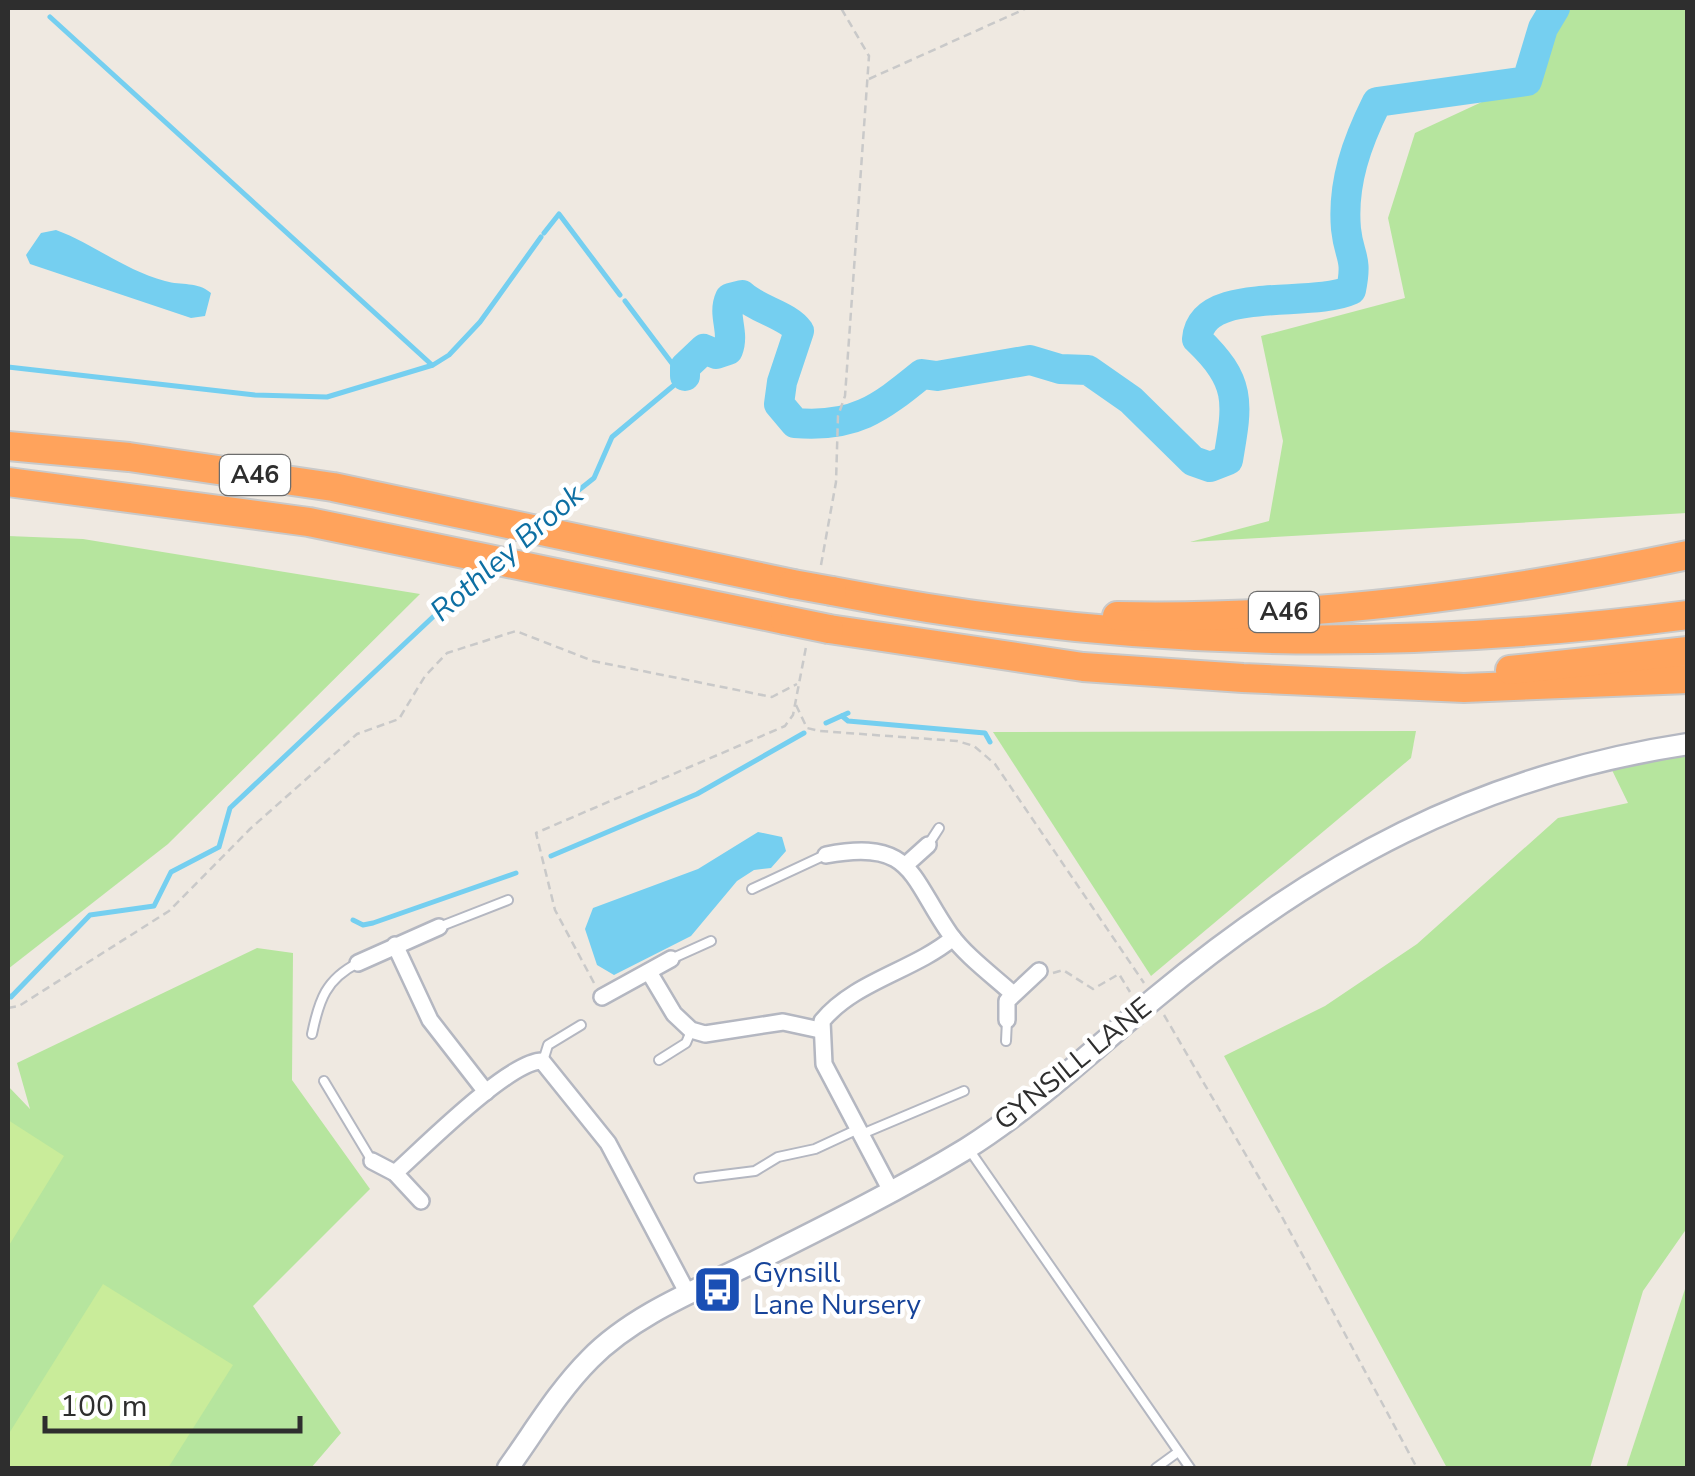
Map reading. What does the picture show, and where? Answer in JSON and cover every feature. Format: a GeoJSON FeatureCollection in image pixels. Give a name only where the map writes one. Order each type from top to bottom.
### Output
{"type":"FeatureCollection","features":[{"type":"Feature","properties":{"kind":"highway","name":"A46"},"geometry":{"type":"LineString","coordinates":[[8,446],[129,456],[333,487],[815,584],[876,600],[1063,628],[1302,643],[1528,633],[1688,616]]}},
{"type":"Feature","properties":{"kind":"highway","name":"A46"},"geometry":{"type":"LineString","coordinates":[[8,482],[160,499],[470,552],[830,629],[1083,667],[1464,688],[1688,679]]}},
{"type":"Feature","properties":{"kind":"highway","name":"A46"},"geometry":{"type":"LineString","coordinates":[[876,600],[1062,614],[1205,618],[1412,603],[1688,555]]}},
{"type":"Feature","properties":{"kind":"highway","name":"A46"},"geometry":{"type":"LineString","coordinates":[[1328,680],[1500,671],[1688,650]]}},
{"type":"Feature","properties":{"kind":"street","name":"GYNSILL LANE"},"geometry":{"type":"LineString","coordinates":[[508,1468],[590,1360],[631,1327],[968,1148],[1148,1004],[1317,877],[1403,829],[1492,791],[1564,768],[1688,744]]}},
{"type":"Feature","properties":{"kind":"street"},"geometry":{"type":"LineString","coordinates":[[908,863],[928,845]]}},
{"type":"Feature","properties":{"kind":"street"},"geometry":{"type":"LineString","coordinates":[[826,855],[845,851],[894,857],[908,863],[952,938],[1012,994]]}},
{"type":"Feature","properties":{"kind":"street"},"geometry":{"type":"LineString","coordinates":[[358,962],[439,927]]}},
{"type":"Feature","properties":{"kind":"street"},"geometry":{"type":"LineString","coordinates":[[890,1191],[824,1064],[820,1030],[835,1004],[936,952],[952,938]]}},
{"type":"Feature","properties":{"kind":"street"},"geometry":{"type":"LineString","coordinates":[[395,945],[430,1020],[486,1092]]}},
{"type":"Feature","properties":{"kind":"street"},"geometry":{"type":"LineString","coordinates":[[602,997],[671,959]]}},
{"type":"Feature","properties":{"kind":"street"},"geometry":{"type":"LineString","coordinates":[[648,972],[674,1014],[691,1030],[705,1034],[783,1022],[820,1030]]}},
{"type":"Feature","properties":{"kind":"street"},"geometry":{"type":"LineString","coordinates":[[1007,1020],[1007,1001],[1037,972]]}},
{"type":"Feature","properties":{"kind":"street"},"geometry":{"type":"LineString","coordinates":[[395,1173],[486,1092],[533,1061],[542,1061],[608,1142],[688,1294]]}},
{"type":"Feature","properties":{"kind":"street"},"geometry":{"type":"LineString","coordinates":[[372,1161],[395,1173],[421,1202]]}},
{"type":"Feature","properties":{"kind":"lane"},"geometry":{"type":"LineString","coordinates":[[928,845],[938,828]]}},
{"type":"Feature","properties":{"kind":"lane"},"geometry":{"type":"LineString","coordinates":[[752,889],[826,855]]}},
{"type":"Feature","properties":{"kind":"lane"},"geometry":{"type":"LineString","coordinates":[[439,927],[508,900]]}},
{"type":"Feature","properties":{"kind":"lane"},"geometry":{"type":"LineString","coordinates":[[671,959],[711,941]]}},
{"type":"Feature","properties":{"kind":"lane"},"geometry":{"type":"LineString","coordinates":[[312,1034],[318,1005],[334,975],[358,962]]}},
{"type":"Feature","properties":{"kind":"lane"},"geometry":{"type":"LineString","coordinates":[[1006,1041],[1007,1020]]}},
{"type":"Feature","properties":{"kind":"lane"},"geometry":{"type":"LineString","coordinates":[[542,1061],[548,1045],[581,1025]]}},
{"type":"Feature","properties":{"kind":"lane"},"geometry":{"type":"LineString","coordinates":[[659,1060],[686,1043],[691,1030]]}},
{"type":"Feature","properties":{"kind":"lane"},"geometry":{"type":"LineString","coordinates":[[324,1081],[372,1161]]}},
{"type":"Feature","properties":{"kind":"lane"},"geometry":{"type":"LineString","coordinates":[[699,1178],[755,1172],[778,1157],[815,1149],[964,1090]]}},
{"type":"Feature","properties":{"kind":"lane"},"geometry":{"type":"LineString","coordinates":[[968,1148],[1190,1468]]}},
{"type":"Feature","properties":{"kind":"lane"},"geometry":{"type":"LineString","coordinates":[[1156,1468],[1178,1452]]}},
{"type":"Feature","properties":{"kind":"path"},"geometry":{"type":"LineString","coordinates":[[815,584],[836,482],[838,416],[845,396],[867,80],[865,44],[840,8]]}},
{"type":"Feature","properties":{"kind":"path"},"geometry":{"type":"LineString","coordinates":[[867,80],[1027,8]]}},
{"type":"Feature","properties":{"kind":"path"},"geometry":{"type":"LineString","coordinates":[[8,1008],[19,1006],[169,911],[250,829],[357,734],[399,718],[425,676],[447,653],[516,631],[593,660],[772,697],[800,681]]}},
{"type":"Feature","properties":{"kind":"path"},"geometry":{"type":"LineString","coordinates":[[602,997],[555,910],[536,833],[757,742],[789,722],[806,646]]}},
{"type":"Feature","properties":{"kind":"path"},"geometry":{"type":"LineString","coordinates":[[796,704],[800,720],[820,731],[957,741],[974,746],[995,764],[1280,1215],[1417,1468]]}},
{"type":"Feature","properties":{"kind":"path"},"geometry":{"type":"LineString","coordinates":[[1037,972],[1063,970],[1093,989],[1119,974],[1148,1004]]}},
{"type":"Feature","properties":{"kind":"green space"},"geometry":{"type":"Polygon","coordinates":[[[1556,8],[1687,8],[1687,513],[1190,542],[1269,521],[1283,441],[1261,336],[1405,298],[1388,218],[1415,133],[1527,81],[1556,8]]]}},
{"type":"Feature","properties":{"kind":"green space"},"geometry":{"type":"Polygon","coordinates":[[[8,536],[83,539],[420,594],[168,844],[8,969],[8,536]]]}},
{"type":"Feature","properties":{"kind":"green space"},"geometry":{"type":"Polygon","coordinates":[[[1416,731],[1411,758],[1151,976],[993,732],[1416,731]]]}},
{"type":"Feature","properties":{"kind":"green space"},"geometry":{"type":"Polygon","coordinates":[[[1687,754],[1687,1228],[1643,1291],[1590,1468],[1447,1468],[1224,1056],[1325,1006],[1417,944],[1558,818],[1628,803],[1611,768],[1687,754]]]}},
{"type":"Feature","properties":{"kind":"green space"},"geometry":{"type":"Polygon","coordinates":[[[257,948],[293,953],[292,1080],[370,1189],[253,1306],[341,1433],[311,1468],[8,1468],[8,1086],[30,1109],[17,1063],[257,948]]]}},
{"type":"Feature","properties":{"kind":"green space"},"geometry":{"type":"Polygon","coordinates":[[[8,1120],[64,1156],[8,1247],[8,1120]]]}},
{"type":"Feature","properties":{"kind":"green space"},"geometry":{"type":"Polygon","coordinates":[[[1687,1283],[1687,1468],[1626,1468],[1687,1283]]]}},
{"type":"Feature","properties":{"kind":"green space"},"geometry":{"type":"Polygon","coordinates":[[[103,1284],[233,1365],[168,1468],[8,1468],[8,1435],[103,1284]]]}},
{"type":"Feature","properties":{"kind":"water"},"geometry":{"type":"Polygon","coordinates":[[[56,230],[150,276],[206,289],[211,293],[205,316],[191,318],[30,264],[26,255],[41,233],[56,230]]]}},
{"type":"Feature","properties":{"kind":"water"},"geometry":{"type":"Polygon","coordinates":[[[758,832],[782,837],[786,851],[771,868],[754,870],[737,881],[691,936],[614,975],[597,965],[585,929],[593,908],[698,869],[758,832]]]}},
{"type":"Feature","properties":{"kind":"waterway","name":"Rothley Brook"},"geometry":{"type":"LineString","coordinates":[[685,376],[685,367],[704,349],[716,354],[728,350],[728,304],[730,298],[742,295],[799,331],[779,404],[795,423],[850,419],[878,406],[922,374],[937,376],[1030,360],[1060,369],[1088,370],[1131,400],[1193,461],[1210,467],[1228,460],[1234,423],[1233,394],[1222,368],[1197,339],[1203,322],[1217,311],[1237,304],[1351,290],[1353,263],[1346,229],[1346,195],[1357,148],[1377,102],[1527,81],[1543,28],[1555,8]]}},
{"type":"Feature","properties":{"kind":"waterway"},"geometry":{"type":"LineString","coordinates":[[50,17],[432,365]]}},
{"type":"Feature","properties":{"kind":"waterway"},"geometry":{"type":"LineString","coordinates":[[544,233],[559,214],[620,295]]}},
{"type":"Feature","properties":{"kind":"waterway"},"geometry":{"type":"LineString","coordinates":[[8,367],[255,395],[327,397],[433,365],[449,355],[480,322],[541,237]]}},
{"type":"Feature","properties":{"kind":"waterway"},"geometry":{"type":"LineString","coordinates":[[625,301],[683,378]]}},
{"type":"Feature","properties":{"kind":"waterway","name":"Rothley Brook"},"geometry":{"type":"LineString","coordinates":[[540,521],[594,478],[612,437],[685,376]]}},
{"type":"Feature","properties":{"kind":"waterway","name":"Rothley Brook"},"geometry":{"type":"LineString","coordinates":[[8,995],[11,997],[90,915],[154,906],[171,872],[219,847],[230,808],[486,567]]}},
{"type":"Feature","properties":{"kind":"waterway"},"geometry":{"type":"LineString","coordinates":[[826,723],[848,713]]}},
{"type":"Feature","properties":{"kind":"waterway"},"geometry":{"type":"LineString","coordinates":[[842,716],[848,721],[985,733],[990,742]]}},
{"type":"Feature","properties":{"kind":"waterway"},"geometry":{"type":"LineString","coordinates":[[551,856],[697,794],[804,733]]}},
{"type":"Feature","properties":{"kind":"waterway"},"geometry":{"type":"LineString","coordinates":[[353,920],[363,925],[373,923],[516,873]]}},
{"type":"Feature","properties":{"kind":"place","name":"Gynsill Lane Nursery"},"geometry":{"type":"Point","coordinates":[718,1289]}}]}
